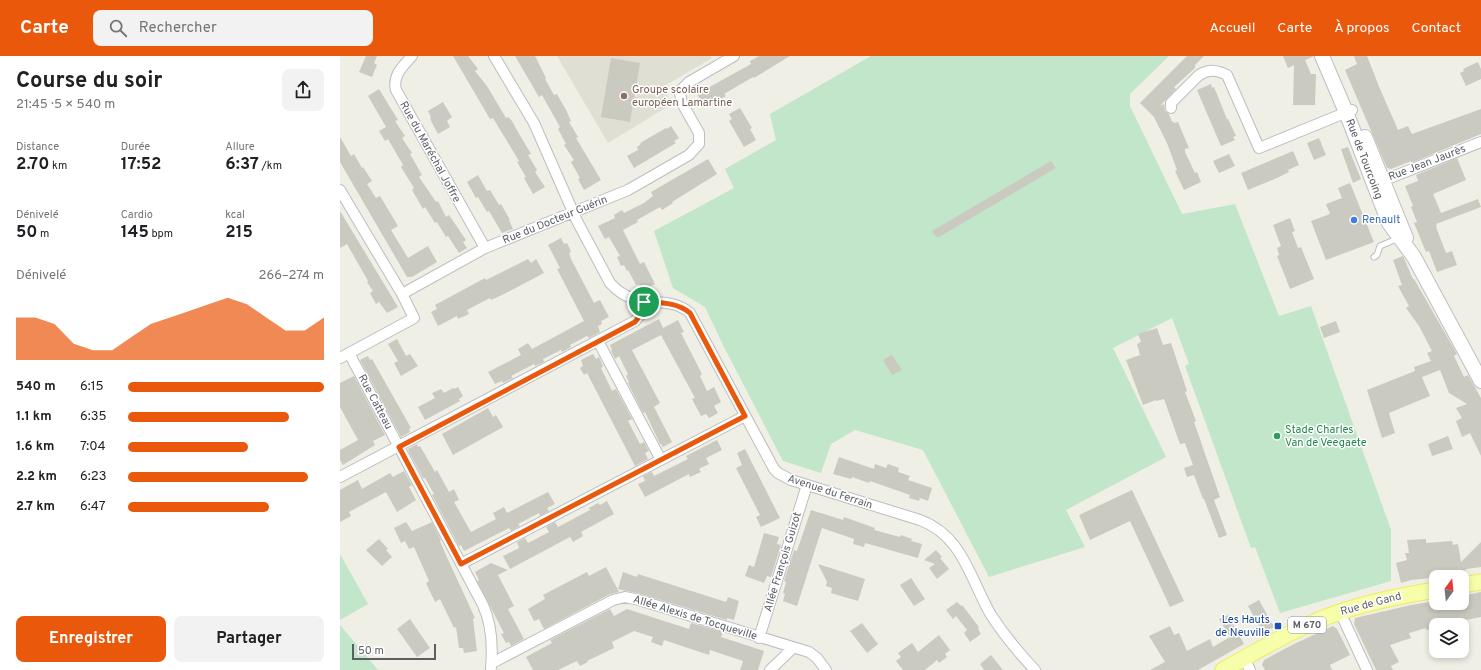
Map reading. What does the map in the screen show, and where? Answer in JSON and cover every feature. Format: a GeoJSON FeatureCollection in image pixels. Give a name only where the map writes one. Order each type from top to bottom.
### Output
{"type":"FeatureCollection","features":[{"type":"Feature","properties":{"kind":"main road","name":"Rue de Tourcoing"},"geometry":{"type":"LineString","coordinates":[[1322,56],[1349,111]]}},
{"type":"Feature","properties":{"kind":"main road","name":"Rue de Tourcoing"},"geometry":{"type":"LineString","coordinates":[[1330,56],[1349,111],[1402,237],[1481,381]]}},
{"type":"Feature","properties":{"kind":"main road"},"geometry":{"type":"LineString","coordinates":[[1469,584],[1481,582]]}},
{"type":"Feature","properties":{"kind":"main road","name":"Rue de Gand"},"geometry":{"type":"LineString","coordinates":[[1223,670],[1247,664],[1300,628],[1340,612],[1386,599],[1429,591]]}},
{"type":"Feature","properties":{"kind":"street","name":"Rue du Maréchal Joffre"},"geometry":{"type":"LineString","coordinates":[[412,56],[397,75],[395,80],[396,90],[485,248]]}},
{"type":"Feature","properties":{"kind":"street","name":"Avenue du Ferrain"},"geometry":{"type":"LineString","coordinates":[[494,56],[534,123],[574,212],[610,283],[623,295],[630,298],[644,302],[673,304],[690,313],[774,469],[784,477],[920,520],[934,526],[945,534],[957,549],[986,606],[1005,636],[1035,670]]}},
{"type":"Feature","properties":{"kind":"street","name":"Rue du Docteur Guérin"},"geometry":{"type":"LineString","coordinates":[[402,294],[485,248],[635,187],[688,155],[699,144],[700,133],[682,103],[682,89],[689,82],[734,56]]}},
{"type":"Feature","properties":{"kind":"street"},"geometry":{"type":"LineString","coordinates":[[1171,108],[1171,103],[1199,75],[1203,72],[1211,70],[1227,75],[1259,148],[1349,111]]}},
{"type":"Feature","properties":{"kind":"street","name":"Rue Jean Jaurès"},"geometry":{"type":"LineString","coordinates":[[1378,182],[1481,142]]}},
{"type":"Feature","properties":{"kind":"street"},"geometry":{"type":"LineString","coordinates":[[340,190],[402,294],[414,318],[344,356]]}},
{"type":"Feature","properties":{"kind":"street"},"geometry":{"type":"LineString","coordinates":[[340,477],[635,322],[641,314],[644,302]]}},
{"type":"Feature","properties":{"kind":"street"},"geometry":{"type":"LineString","coordinates":[[598,341],[661,460]]}},
{"type":"Feature","properties":{"kind":"street","name":"Rue Catteau"},"geometry":{"type":"LineString","coordinates":[[344,356],[399,447],[483,604],[489,620],[492,644],[491,667]]}},
{"type":"Feature","properties":{"kind":"street"},"geometry":{"type":"LineString","coordinates":[[461,564],[745,416]]}},
{"type":"Feature","properties":{"kind":"street","name":"Allée François Guizot"},"geometry":{"type":"LineString","coordinates":[[759,638],[807,485]]}},
{"type":"Feature","properties":{"kind":"street","name":"Allée Alexis de Tocqueville"},"geometry":{"type":"LineString","coordinates":[[491,667],[613,600],[625,597],[809,652],[814,655],[826,670]]}},
{"type":"Feature","properties":{"kind":"street"},"geometry":{"type":"LineString","coordinates":[[1340,612],[1367,670]]}},
{"type":"Feature","properties":{"kind":"street"},"geometry":{"type":"LineString","coordinates":[[770,670],[793,648]]}},
{"type":"Feature","properties":{"kind":"lane"},"geometry":{"type":"LineString","coordinates":[[1374,258],[1377,255],[1380,246],[1402,237]]}},
{"type":"Feature","properties":{"kind":"shaded area","name":"Groupe scolaire européen Lamartine"},"geometry":{"type":"Polygon","coordinates":[[[557,56],[710,56],[712,58],[663,87],[672,104],[608,143],[557,56]]]}},
{"type":"Feature","properties":{"kind":"green space"},"geometry":{"type":"Polygon","coordinates":[[[871,56],[1169,56],[1130,94],[1130,106],[1182,214],[1235,204],[1279,316],[1311,306],[1391,530],[1391,581],[1280,613],[1255,547],[1251,548],[1185,366],[1189,364],[1172,318],[1113,348],[1166,457],[1066,510],[1085,547],[989,577],[923,450],[855,430],[831,444],[821,473],[783,461],[705,307],[673,288],[654,231],[734,188],[725,169],[776,140],[770,114],[871,56]]]}},
{"type":"Feature","properties":{"kind":"green space"},"geometry":{"type":"Polygon","coordinates":[[[340,554],[368,604],[340,620],[340,554]]]}},
{"type":"Feature","properties":{"kind":"green space"},"geometry":{"type":"Polygon","coordinates":[[[340,625],[378,670],[340,670],[340,625]]]}},
{"type":"Feature","properties":{"kind":"building"},"geometry":{"type":"Polygon","coordinates":[[[366,56],[377,56],[374,63],[377,65],[372,77],[359,72],[366,56]]]}},
{"type":"Feature","properties":{"kind":"building"},"geometry":{"type":"Polygon","coordinates":[[[453,56],[468,56],[478,69],[475,71],[487,86],[506,118],[508,117],[512,121],[531,154],[528,155],[537,170],[535,172],[545,187],[533,194],[524,178],[526,177],[517,162],[519,161],[493,118],[490,119],[453,56]]]}},
{"type":"Feature","properties":{"kind":"building"},"geometry":{"type":"Polygon","coordinates":[[[515,56],[535,56],[554,95],[557,94],[566,110],[571,121],[569,122],[578,137],[576,138],[601,180],[584,190],[578,179],[580,178],[571,162],[574,160],[564,145],[566,144],[558,129],[560,127],[542,95],[539,97],[515,56]]]}},
{"type":"Feature","properties":{"kind":"building"},"geometry":{"type":"Polygon","coordinates":[[[759,56],[790,56],[724,94],[726,96],[716,102],[715,99],[704,106],[697,94],[751,64],[750,61],[759,56]]]}},
{"type":"Feature","properties":{"kind":"building"},"geometry":{"type":"Polygon","coordinates":[[[1187,56],[1204,56],[1195,65],[1195,68],[1174,87],[1176,89],[1160,106],[1164,104],[1165,111],[1169,114],[1172,122],[1178,122],[1189,148],[1185,149],[1185,152],[1201,182],[1184,190],[1175,171],[1177,170],[1167,143],[1154,117],[1140,103],[1187,56]]]}},
{"type":"Feature","properties":{"kind":"building"},"geometry":{"type":"Polygon","coordinates":[[[1283,56],[1314,56],[1305,60],[1311,74],[1316,74],[1315,105],[1293,105],[1294,65],[1288,68],[1283,56]]]}},
{"type":"Feature","properties":{"kind":"building"},"geometry":{"type":"Polygon","coordinates":[[[1354,56],[1367,56],[1398,130],[1408,126],[1412,134],[1481,109],[1481,134],[1411,163],[1411,161],[1391,169],[1387,168],[1345,70],[1357,64],[1354,56]]]}},
{"type":"Feature","properties":{"kind":"building"},"geometry":{"type":"Polygon","coordinates":[[[611,58],[640,63],[630,122],[601,117],[611,58]]]}},
{"type":"Feature","properties":{"kind":"building"},"geometry":{"type":"Polygon","coordinates":[[[1478,62],[1481,69],[1481,79],[1466,86],[1460,73],[1464,71],[1463,69],[1478,62]]]}},
{"type":"Feature","properties":{"kind":"building"},"geometry":{"type":"Polygon","coordinates":[[[1211,84],[1212,88],[1214,87],[1227,119],[1236,136],[1233,137],[1235,140],[1221,146],[1197,90],[1211,84]]]}},
{"type":"Feature","properties":{"kind":"building"},"geometry":{"type":"Polygon","coordinates":[[[379,89],[398,120],[395,121],[405,136],[402,138],[412,153],[410,154],[422,175],[419,177],[436,202],[438,201],[446,217],[449,215],[466,240],[463,242],[467,248],[459,253],[448,236],[446,237],[437,222],[435,223],[425,207],[423,209],[412,190],[414,188],[401,167],[403,165],[388,139],[385,141],[379,131],[386,127],[368,96],[379,89]]]}},
{"type":"Feature","properties":{"kind":"building"},"geometry":{"type":"Polygon","coordinates":[[[443,102],[452,117],[447,121],[450,127],[438,134],[428,111],[443,102]]]}},
{"type":"Feature","properties":{"kind":"building"},"geometry":{"type":"Polygon","coordinates":[[[740,108],[752,128],[750,129],[756,140],[744,147],[729,121],[732,119],[729,114],[740,108]]]}},
{"type":"Feature","properties":{"kind":"building"},"geometry":{"type":"Polygon","coordinates":[[[671,126],[679,138],[674,141],[676,143],[634,168],[627,156],[638,150],[637,147],[641,144],[640,143],[671,126]]]}},
{"type":"Feature","properties":{"kind":"building"},"geometry":{"type":"Polygon","coordinates":[[[340,137],[351,156],[354,154],[372,181],[367,184],[376,198],[380,196],[398,226],[391,230],[408,258],[428,246],[437,262],[412,277],[407,277],[340,162],[340,137]]]}},
{"type":"Feature","properties":{"kind":"building"},"geometry":{"type":"Polygon","coordinates":[[[1319,138],[1326,155],[1314,160],[1307,143],[1319,138]]]}},
{"type":"Feature","properties":{"kind":"building"},"geometry":{"type":"Polygon","coordinates":[[[1348,147],[1361,179],[1353,183],[1341,149],[1348,147]]]}},
{"type":"Feature","properties":{"kind":"building"},"geometry":{"type":"Polygon","coordinates":[[[1293,151],[1299,165],[1288,170],[1289,172],[1277,178],[1248,190],[1241,173],[1293,151]]]}},
{"type":"Feature","properties":{"kind":"building"},"geometry":{"type":"Polygon","coordinates":[[[1229,154],[1235,166],[1219,173],[1213,161],[1229,154]]]}},
{"type":"Feature","properties":{"kind":"building"},"geometry":{"type":"Polygon","coordinates":[[[1457,158],[1466,180],[1433,194],[1441,213],[1478,199],[1481,207],[1436,224],[1446,253],[1452,251],[1457,265],[1437,272],[1429,251],[1426,252],[1414,223],[1417,222],[1411,207],[1413,206],[1405,186],[1418,181],[1416,175],[1457,158]]]}},
{"type":"Feature","properties":{"kind":"building"},"geometry":{"type":"Polygon","coordinates":[[[708,159],[717,174],[672,202],[673,203],[662,210],[660,207],[623,230],[640,264],[644,262],[655,284],[642,290],[639,284],[636,285],[624,265],[621,266],[617,257],[620,256],[609,237],[605,239],[598,226],[615,218],[614,215],[622,210],[624,213],[644,203],[653,196],[651,192],[708,159]]]}},
{"type":"Feature","properties":{"kind":"building"},"geometry":{"type":"Polygon","coordinates":[[[1051,161],[1056,168],[939,237],[936,237],[932,231],[1051,161]]]}},
{"type":"Feature","properties":{"kind":"building"},"geometry":{"type":"Polygon","coordinates":[[[478,175],[487,191],[490,190],[499,205],[501,204],[513,229],[502,233],[489,211],[487,212],[478,197],[476,198],[467,182],[478,175]]]}},
{"type":"Feature","properties":{"kind":"building"},"geometry":{"type":"Polygon","coordinates":[[[1350,183],[1374,242],[1326,260],[1311,221],[1330,214],[1326,204],[1342,198],[1338,188],[1350,183]]]}},
{"type":"Feature","properties":{"kind":"building"},"geometry":{"type":"Polygon","coordinates":[[[340,211],[398,307],[387,313],[379,302],[376,304],[370,293],[373,291],[347,244],[340,248],[340,211]]]}},
{"type":"Feature","properties":{"kind":"building"},"geometry":{"type":"Polygon","coordinates":[[[1290,218],[1295,231],[1292,232],[1298,248],[1301,247],[1314,279],[1290,289],[1277,256],[1279,255],[1277,248],[1281,246],[1273,225],[1290,218]]]}},
{"type":"Feature","properties":{"kind":"building"},"geometry":{"type":"Polygon","coordinates":[[[561,238],[564,244],[567,243],[571,252],[569,253],[571,259],[594,303],[600,300],[609,317],[601,321],[602,324],[598,326],[600,332],[589,338],[587,336],[570,345],[571,347],[562,352],[561,350],[543,359],[544,362],[535,366],[534,364],[511,376],[513,378],[503,383],[502,381],[495,384],[488,372],[521,355],[518,349],[528,343],[532,349],[584,321],[557,269],[560,268],[548,245],[561,238]]]}},
{"type":"Feature","properties":{"kind":"building"},"geometry":{"type":"Polygon","coordinates":[[[1403,256],[1413,279],[1457,354],[1454,356],[1464,377],[1468,375],[1481,398],[1481,456],[1470,433],[1462,437],[1456,421],[1462,418],[1456,408],[1467,404],[1449,393],[1440,370],[1422,377],[1430,396],[1389,413],[1395,433],[1382,438],[1367,390],[1415,371],[1414,367],[1431,361],[1427,353],[1432,351],[1419,326],[1406,308],[1409,306],[1398,286],[1402,285],[1393,260],[1403,256]]]}},
{"type":"Feature","properties":{"kind":"building"},"geometry":{"type":"Polygon","coordinates":[[[528,259],[531,263],[536,259],[544,273],[504,294],[491,300],[490,298],[467,310],[469,314],[458,319],[457,316],[438,326],[431,312],[437,309],[435,305],[485,278],[486,280],[528,259]]]}},
{"type":"Feature","properties":{"kind":"building"},"geometry":{"type":"Polygon","coordinates":[[[659,319],[663,328],[678,320],[684,332],[681,333],[702,374],[700,376],[707,391],[714,387],[721,402],[714,406],[718,413],[709,418],[706,414],[701,416],[692,399],[695,398],[661,335],[632,350],[660,403],[654,407],[672,442],[663,447],[660,444],[645,412],[643,413],[628,383],[629,382],[626,376],[628,374],[619,356],[615,359],[610,345],[659,319]]]}},
{"type":"Feature","properties":{"kind":"building"},"geometry":{"type":"Polygon","coordinates":[[[1336,321],[1340,332],[1324,338],[1320,327],[1336,321]]]}},
{"type":"Feature","properties":{"kind":"building"},"geometry":{"type":"Polygon","coordinates":[[[1157,328],[1163,345],[1171,343],[1187,391],[1185,392],[1196,421],[1194,422],[1220,497],[1214,500],[1227,535],[1219,538],[1194,475],[1187,477],[1184,468],[1193,465],[1185,443],[1180,444],[1164,399],[1156,400],[1143,405],[1126,360],[1140,355],[1137,344],[1141,342],[1138,334],[1157,328]]]}},
{"type":"Feature","properties":{"kind":"building"},"geometry":{"type":"Polygon","coordinates":[[[397,339],[406,356],[410,354],[418,366],[401,376],[394,363],[398,361],[388,344],[397,339]]]}},
{"type":"Feature","properties":{"kind":"building"},"geometry":{"type":"Polygon","coordinates":[[[593,354],[596,359],[599,357],[603,366],[601,368],[612,391],[616,389],[632,419],[628,421],[640,444],[644,442],[649,451],[645,453],[648,459],[635,466],[587,373],[584,375],[580,368],[583,366],[581,360],[593,354]]]}},
{"type":"Feature","properties":{"kind":"building"},"geometry":{"type":"Polygon","coordinates":[[[892,355],[902,370],[892,375],[883,360],[892,355]]]}},
{"type":"Feature","properties":{"kind":"building"},"geometry":{"type":"Polygon","coordinates":[[[368,356],[370,360],[372,359],[411,428],[409,429],[410,432],[401,437],[360,360],[368,356]]]}},
{"type":"Feature","properties":{"kind":"building"},"geometry":{"type":"Polygon","coordinates":[[[354,376],[385,435],[373,441],[375,445],[343,465],[340,460],[340,450],[358,440],[340,407],[340,383],[354,376]]]}},
{"type":"Feature","properties":{"kind":"building"},"geometry":{"type":"Polygon","coordinates":[[[458,387],[463,396],[459,399],[460,401],[425,420],[418,407],[435,398],[432,393],[441,389],[444,393],[458,387]]]}},
{"type":"Feature","properties":{"kind":"building"},"geometry":{"type":"Polygon","coordinates":[[[488,408],[493,417],[496,415],[503,427],[453,455],[442,434],[488,408]]]}},
{"type":"Feature","properties":{"kind":"building"},"geometry":{"type":"Polygon","coordinates":[[[1448,436],[1453,449],[1432,456],[1428,444],[1448,436]]]}},
{"type":"Feature","properties":{"kind":"building"},"geometry":{"type":"Polygon","coordinates":[[[717,440],[722,450],[706,458],[709,464],[699,469],[701,472],[690,477],[689,474],[645,497],[638,484],[645,481],[643,476],[652,472],[654,476],[688,459],[686,456],[717,440]]]}},
{"type":"Feature","properties":{"kind":"building"},"geometry":{"type":"Polygon","coordinates":[[[417,444],[418,447],[420,446],[435,472],[437,470],[449,492],[454,489],[459,500],[454,502],[471,532],[496,519],[493,513],[504,507],[507,513],[548,492],[555,504],[547,508],[549,511],[540,516],[539,513],[518,524],[520,526],[511,531],[509,528],[464,551],[461,545],[459,546],[432,495],[434,494],[425,478],[423,478],[409,452],[408,449],[417,444]]]}},
{"type":"Feature","properties":{"kind":"building"},"geometry":{"type":"Polygon","coordinates":[[[745,449],[780,518],[761,527],[756,517],[760,515],[736,468],[742,465],[737,453],[745,449]]]}},
{"type":"Feature","properties":{"kind":"building"},"geometry":{"type":"Polygon","coordinates":[[[839,457],[874,469],[875,464],[886,468],[888,464],[899,468],[898,472],[910,476],[908,480],[932,488],[928,501],[920,498],[919,501],[909,498],[910,495],[870,481],[869,483],[852,477],[851,479],[833,474],[839,457]]]}},
{"type":"Feature","properties":{"kind":"building"},"geometry":{"type":"Polygon","coordinates":[[[404,471],[412,485],[409,487],[416,500],[397,512],[386,492],[349,512],[351,516],[340,522],[340,490],[358,480],[362,489],[390,473],[393,477],[404,471]]]}},
{"type":"Feature","properties":{"kind":"building"},"geometry":{"type":"Polygon","coordinates":[[[1132,490],[1184,601],[1170,607],[1130,521],[1090,540],[1079,515],[1132,490]]]}},
{"type":"Feature","properties":{"kind":"building"},"geometry":{"type":"Polygon","coordinates":[[[607,501],[614,514],[581,532],[583,536],[573,542],[570,537],[510,569],[503,556],[519,548],[517,542],[525,538],[528,543],[549,532],[546,527],[555,522],[558,527],[590,510],[589,508],[598,503],[600,505],[607,501]]]}},
{"type":"Feature","properties":{"kind":"building"},"geometry":{"type":"Polygon","coordinates":[[[811,510],[843,520],[844,517],[875,528],[874,530],[900,537],[901,535],[912,539],[911,541],[922,544],[918,558],[865,543],[864,547],[853,544],[854,539],[822,528],[797,606],[783,601],[785,594],[783,593],[786,582],[784,581],[794,550],[797,551],[811,510]]]}},
{"type":"Feature","properties":{"kind":"building"},"geometry":{"type":"Polygon","coordinates":[[[406,522],[412,531],[432,522],[475,618],[473,619],[477,651],[464,653],[463,648],[459,648],[456,627],[454,628],[440,599],[435,602],[426,583],[429,581],[414,547],[409,549],[405,541],[401,543],[394,528],[406,522]]]}},
{"type":"Feature","properties":{"kind":"building"},"geometry":{"type":"Polygon","coordinates":[[[764,533],[779,537],[777,544],[781,545],[771,577],[767,576],[764,583],[745,576],[749,565],[754,567],[764,533]]]}},
{"type":"Feature","properties":{"kind":"building"},"geometry":{"type":"Polygon","coordinates":[[[379,539],[388,549],[386,550],[392,557],[382,566],[366,550],[379,539]]]}},
{"type":"Feature","properties":{"kind":"building"},"geometry":{"type":"Polygon","coordinates":[[[1426,539],[1426,543],[1452,541],[1453,545],[1458,544],[1461,562],[1481,542],[1481,567],[1465,570],[1429,570],[1429,578],[1411,580],[1401,583],[1396,563],[1407,560],[1405,553],[1409,553],[1407,540],[1426,539]]]}},
{"type":"Feature","properties":{"kind":"building"},"geometry":{"type":"Polygon","coordinates":[[[936,550],[942,557],[940,558],[949,569],[937,579],[929,568],[935,564],[924,560],[936,550]]]}},
{"type":"Feature","properties":{"kind":"building"},"geometry":{"type":"Polygon","coordinates":[[[491,563],[508,570],[498,575],[514,606],[508,609],[524,639],[511,646],[509,642],[506,643],[501,634],[504,633],[477,581],[479,580],[475,572],[491,563]]]}},
{"type":"Feature","properties":{"kind":"building"},"geometry":{"type":"Polygon","coordinates":[[[818,564],[865,579],[858,601],[831,593],[832,588],[826,586],[827,582],[818,564]]]}},
{"type":"Feature","properties":{"kind":"building"},"geometry":{"type":"Polygon","coordinates":[[[606,567],[619,592],[610,594],[544,629],[539,619],[534,621],[528,609],[545,599],[543,595],[587,572],[589,576],[606,567]]]}},
{"type":"Feature","properties":{"kind":"building"},"geometry":{"type":"Polygon","coordinates":[[[623,572],[637,577],[638,574],[726,602],[728,597],[739,601],[734,620],[727,618],[727,620],[641,594],[618,589],[623,572]]]}},
{"type":"Feature","properties":{"kind":"building"},"geometry":{"type":"Polygon","coordinates":[[[911,578],[925,599],[914,606],[900,585],[911,578]]]}},
{"type":"Feature","properties":{"kind":"building"},"geometry":{"type":"Polygon","coordinates":[[[1481,592],[1481,617],[1469,619],[1469,618],[1429,618],[1429,629],[1426,630],[1426,628],[1409,633],[1411,638],[1390,645],[1399,662],[1391,666],[1393,670],[1376,670],[1354,624],[1355,618],[1429,602],[1429,610],[1469,610],[1469,595],[1481,592]]]}},
{"type":"Feature","properties":{"kind":"building"},"geometry":{"type":"Polygon","coordinates":[[[1259,600],[1274,627],[1263,633],[1248,606],[1259,600]]]}},
{"type":"Feature","properties":{"kind":"building"},"geometry":{"type":"Polygon","coordinates":[[[957,602],[961,606],[962,605],[979,627],[978,629],[981,634],[970,642],[964,633],[967,630],[956,616],[953,619],[946,610],[957,602]]]}},
{"type":"Feature","properties":{"kind":"building"},"geometry":{"type":"Polygon","coordinates":[[[610,609],[614,616],[627,609],[689,629],[691,623],[723,632],[721,637],[764,651],[758,670],[740,670],[743,661],[710,650],[709,655],[664,640],[662,646],[651,642],[653,637],[634,631],[612,642],[614,648],[580,666],[577,661],[558,670],[533,670],[526,657],[552,643],[550,640],[610,609]]]}},
{"type":"Feature","properties":{"kind":"building"},"geometry":{"type":"Polygon","coordinates":[[[1228,615],[1244,644],[1198,670],[1150,670],[1165,662],[1149,636],[1170,626],[1174,635],[1179,633],[1187,651],[1210,639],[1213,647],[1230,637],[1219,619],[1228,615]]]}},
{"type":"Feature","properties":{"kind":"building"},"geometry":{"type":"Polygon","coordinates":[[[410,619],[430,648],[417,657],[397,629],[410,619]]]}},
{"type":"Feature","properties":{"kind":"building"},"geometry":{"type":"Polygon","coordinates":[[[862,623],[878,644],[867,653],[850,631],[862,623]]]}},
{"type":"Feature","properties":{"kind":"building"},"geometry":{"type":"Polygon","coordinates":[[[1333,626],[1337,629],[1350,655],[1330,665],[1332,670],[1265,670],[1262,665],[1264,660],[1333,626]]]}},
{"type":"Feature","properties":{"kind":"building"},"geometry":{"type":"Polygon","coordinates":[[[939,635],[950,650],[945,654],[947,657],[939,663],[937,660],[925,670],[903,670],[896,661],[901,657],[898,653],[912,643],[918,652],[939,635]]]}},
{"type":"Feature","properties":{"kind":"building"},"geometry":{"type":"Polygon","coordinates":[[[991,655],[1003,670],[984,670],[980,664],[991,655]]]}},
{"type":"Feature","properties":{"kind":"place","name":"Groupe scolaire européen Lamartine"},"geometry":{"type":"Point","coordinates":[624,96]}},
{"type":"Feature","properties":{"kind":"place","name":"Renault"},"geometry":{"type":"Point","coordinates":[1354,220]}},
{"type":"Feature","properties":{"kind":"place","name":"Stade Charles Van de Veegaete"},"geometry":{"type":"Point","coordinates":[1277,436]}},
{"type":"Feature","properties":{"kind":"place","name":"Les Hauts de Neuville"},"geometry":{"type":"Point","coordinates":[1278,626]}},
{"type":"Feature","properties":{"kind":"route"},"geometry":{"type":"LineString","coordinates":[[644,302],[679,305],[690,313],[745,416],[461,564],[399,447],[635,322],[641,314],[644,302]]}}]}
